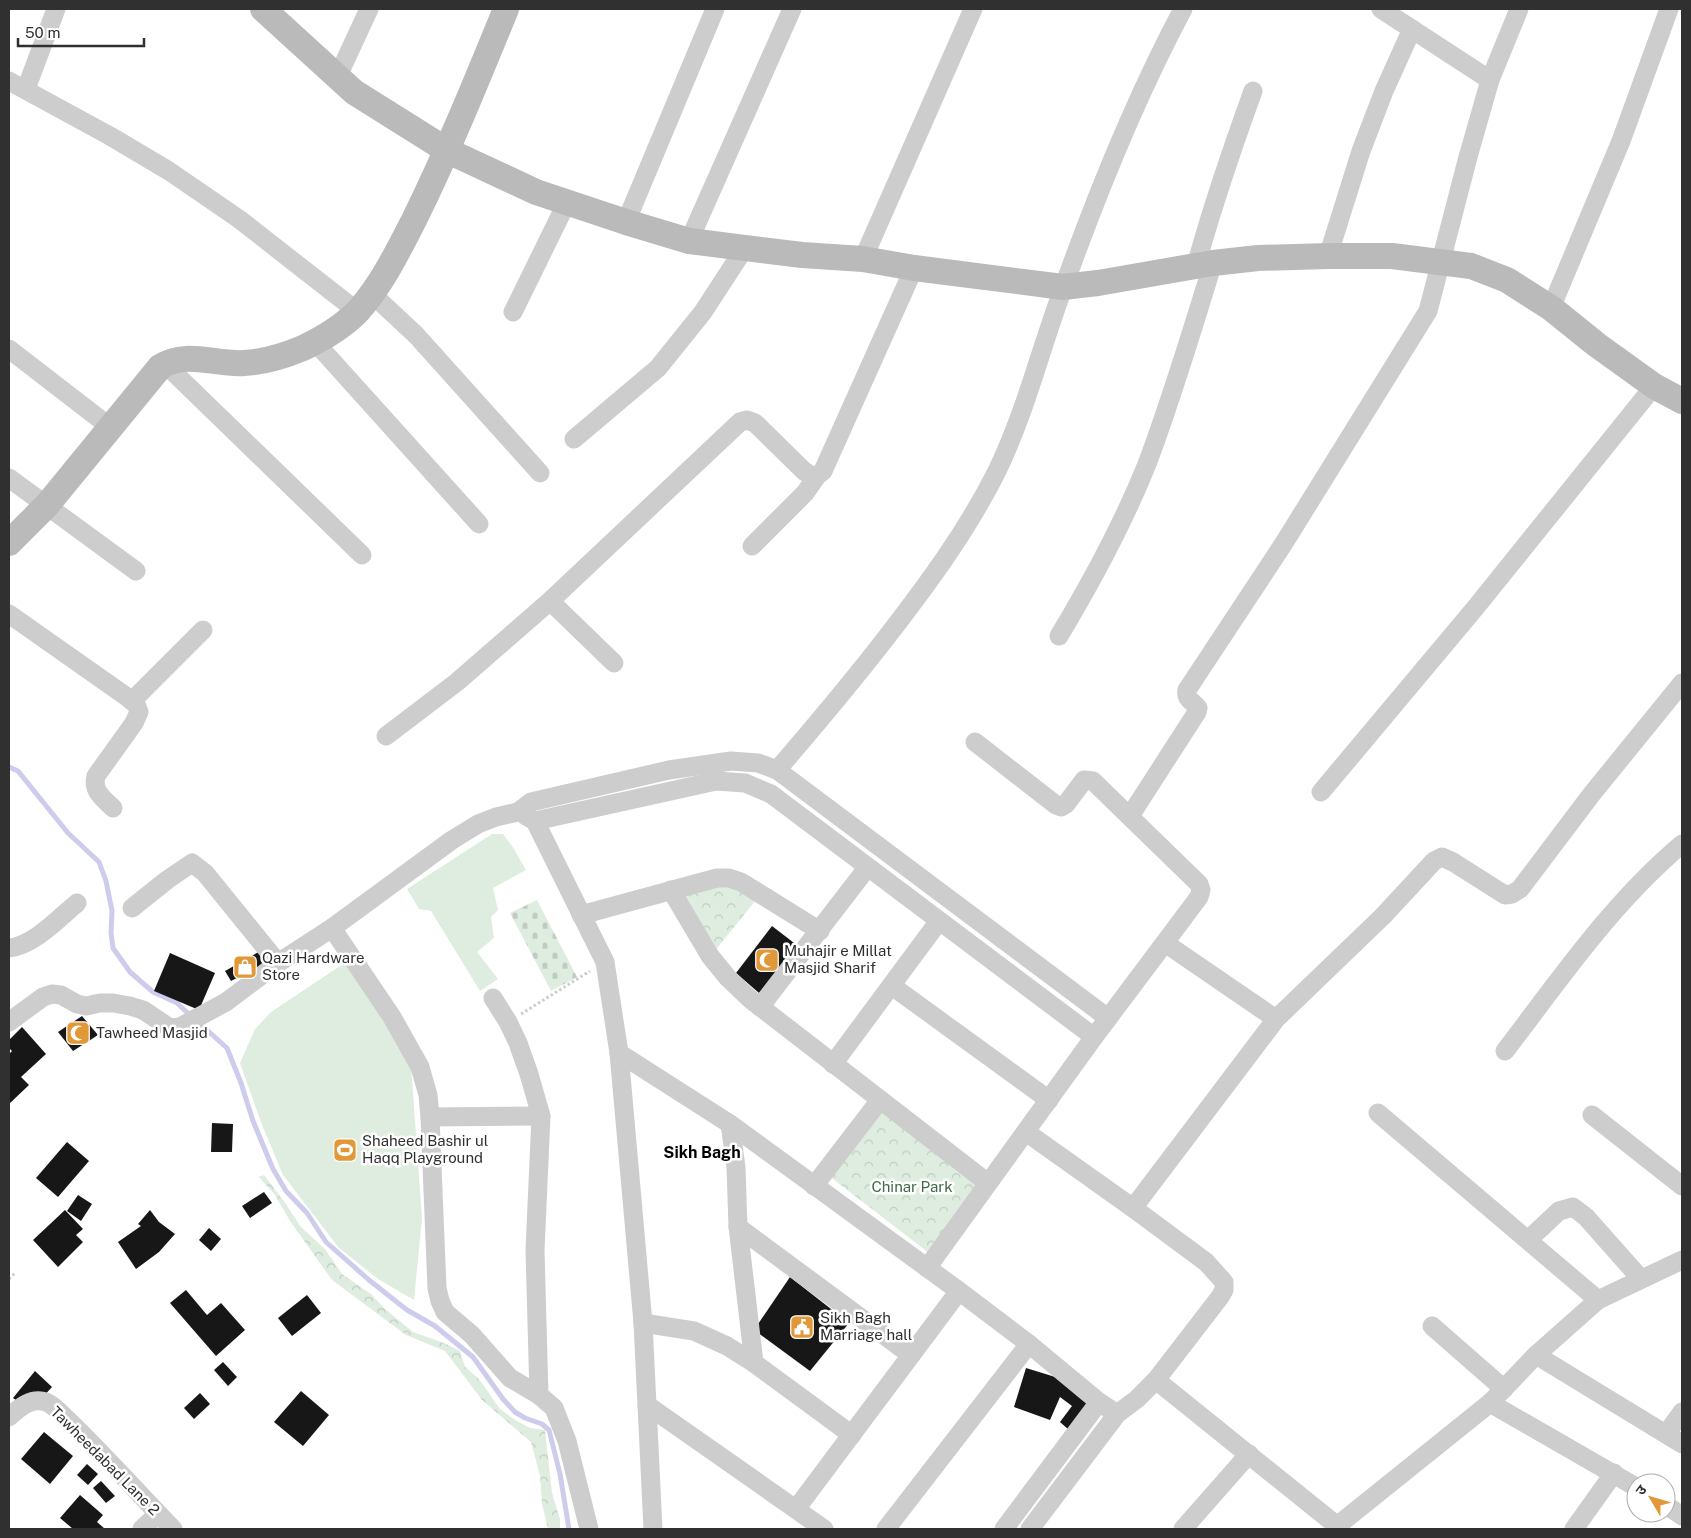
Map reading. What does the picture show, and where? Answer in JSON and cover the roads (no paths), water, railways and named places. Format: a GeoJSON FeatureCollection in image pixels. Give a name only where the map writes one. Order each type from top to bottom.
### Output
{"type":"FeatureCollection","features":[{"type":"Feature","properties":{"kind":"street"},"geometry":{"type":"LineString","coordinates":[[26,89],[56,9]]}},
{"type":"Feature","properties":{"kind":"street"},"geometry":{"type":"LineString","coordinates":[[263,9],[354,92],[448,151],[536,192],[626,222],[689,240],[744,249],[802,255],[863,258],[914,268],[1063,287],[1098,283],[1204,264],[1258,258],[1392,256],[1472,266],[1507,280],[1551,308],[1597,345],[1654,386],[1682,401]]}},
{"type":"Feature","properties":{"kind":"street"},"geometry":{"type":"LineString","coordinates":[[338,76],[369,9]]}},
{"type":"Feature","properties":{"kind":"street"},"geometry":{"type":"LineString","coordinates":[[9,543],[48,505],[160,367],[183,358],[243,363],[270,360],[315,342],[336,330],[365,303],[396,254],[448,151],[506,9]]}},
{"type":"Feature","properties":{"kind":"street"},"geometry":{"type":"LineString","coordinates":[[626,222],[715,9]]}},
{"type":"Feature","properties":{"kind":"street"},"geometry":{"type":"LineString","coordinates":[[689,240],[792,9]]}},
{"type":"Feature","properties":{"kind":"street"},"geometry":{"type":"LineString","coordinates":[[863,258],[973,9]]}},
{"type":"Feature","properties":{"kind":"street"},"geometry":{"type":"LineString","coordinates":[[778,770],[832,706],[924,590],[961,535],[997,471],[1019,420],[1063,287],[1106,174],[1133,112],[1183,9]]}},
{"type":"Feature","properties":{"kind":"street"},"geometry":{"type":"LineString","coordinates":[[1381,9],[1490,80]]}},
{"type":"Feature","properties":{"kind":"street"},"geometry":{"type":"LineString","coordinates":[[1130,816],[1197,712],[1198,708],[1187,698],[1187,690],[1284,543],[1428,311],[1490,80],[1519,9]]}},
{"type":"Feature","properties":{"kind":"street"},"geometry":{"type":"LineString","coordinates":[[1551,308],[1621,141],[1670,9]]}},
{"type":"Feature","properties":{"kind":"street"},"geometry":{"type":"LineString","coordinates":[[1328,256],[1361,151],[1384,91],[1412,29]]}},
{"type":"Feature","properties":{"kind":"street"},"geometry":{"type":"LineString","coordinates":[[9,81],[169,171],[365,303],[416,335],[540,473]]}},
{"type":"Feature","properties":{"kind":"street"},"geometry":{"type":"LineString","coordinates":[[1059,636],[1096,573],[1147,464],[1180,370],[1230,154],[1253,91]]}},
{"type":"Feature","properties":{"kind":"street"},"geometry":{"type":"LineString","coordinates":[[513,312],[566,202]]}},
{"type":"Feature","properties":{"kind":"street"},"geometry":{"type":"LineString","coordinates":[[574,439],[658,368],[703,312],[744,249]]}},
{"type":"Feature","properties":{"kind":"street"},"geometry":{"type":"LineString","coordinates":[[752,546],[805,493],[823,471],[914,268]]}},
{"type":"Feature","properties":{"kind":"street"},"geometry":{"type":"LineString","coordinates":[[315,342],[479,524]]}},
{"type":"Feature","properties":{"kind":"street"},"geometry":{"type":"LineString","coordinates":[[9,349],[110,427]]}},
{"type":"Feature","properties":{"kind":"street"},"geometry":{"type":"LineString","coordinates":[[165,364],[362,555]]}},
{"type":"Feature","properties":{"kind":"street"},"geometry":{"type":"LineString","coordinates":[[1320,792],[1476,607],[1654,386]]}},
{"type":"Feature","properties":{"kind":"street"},"geometry":{"type":"LineString","coordinates":[[386,736],[457,682],[550,601],[740,422],[747,420],[755,422],[804,471],[810,475],[817,476]]}},
{"type":"Feature","properties":{"kind":"street"},"geometry":{"type":"LineString","coordinates":[[9,478],[136,571]]}},
{"type":"Feature","properties":{"kind":"street"},"geometry":{"type":"LineString","coordinates":[[550,601],[614,663]]}},
{"type":"Feature","properties":{"kind":"street"},"geometry":{"type":"LineString","coordinates":[[9,614],[136,704],[139,712],[134,723],[96,776],[94,784],[96,792],[112,808]]}},
{"type":"Feature","properties":{"kind":"street"},"geometry":{"type":"LineString","coordinates":[[132,701],[203,630]]}},
{"type":"Feature","properties":{"kind":"street"},"geometry":{"type":"LineString","coordinates":[[1133,1208],[1276,1019],[1383,916],[1434,861],[1442,857],[1454,862],[1505,895],[1512,894],[1520,889],[1591,794],[1682,683]]}},
{"type":"Feature","properties":{"kind":"street"},"geometry":{"type":"LineString","coordinates":[[927,1268],[1094,1037],[1199,897],[1201,890],[1199,884],[1093,781],[1084,780],[1066,804],[1056,805],[975,742]]}},
{"type":"Feature","properties":{"kind":"street"},"geometry":{"type":"LineString","coordinates":[[9,1022],[43,997],[52,994],[86,1006],[113,1003],[142,1010],[170,1028],[180,1027],[226,1002],[278,962],[332,928],[452,840],[478,824],[496,817],[518,812],[531,802],[669,770],[731,762],[758,763],[778,770],[1108,1018]]}},
{"type":"Feature","properties":{"kind":"street"},"geometry":{"type":"LineString","coordinates":[[535,821],[716,781],[745,783],[771,794],[1094,1037]]}},
{"type":"Feature","properties":{"kind":"street"},"geometry":{"type":"LineString","coordinates":[[518,812],[535,821],[605,962],[619,1053],[643,1323],[647,1405],[657,1526]]}},
{"type":"Feature","properties":{"kind":"street"},"geometry":{"type":"LineString","coordinates":[[1505,1051],[1633,889],[1682,844]]}},
{"type":"Feature","properties":{"kind":"street"},"geometry":{"type":"LineString","coordinates":[[132,908],[185,866],[192,864],[205,873],[278,962]]}},
{"type":"Feature","properties":{"kind":"street"},"geometry":{"type":"LineString","coordinates":[[760,1007],[867,868]]}},
{"type":"Feature","properties":{"kind":"street"},"geometry":{"type":"LineString","coordinates":[[581,915],[717,878],[729,878],[741,882],[820,931]]}},
{"type":"Feature","properties":{"kind":"street"},"geometry":{"type":"LineString","coordinates":[[671,890],[710,956],[728,978],[760,1007],[988,1184]]}},
{"type":"Feature","properties":{"kind":"street"},"geometry":{"type":"LineString","coordinates":[[9,948],[15,948],[29,942],[77,903]]}},
{"type":"Feature","properties":{"kind":"street"},"geometry":{"type":"LineString","coordinates":[[834,1064],[939,922]]}},
{"type":"Feature","properties":{"kind":"street"},"geometry":{"type":"LineString","coordinates":[[332,928],[392,1017],[420,1067],[428,1095],[430,1117],[440,1301],[445,1312],[472,1335],[510,1378],[539,1395],[554,1408],[567,1441],[588,1529]]}},
{"type":"Feature","properties":{"kind":"street"},"geometry":{"type":"LineString","coordinates":[[1165,943],[1276,1019]]}},
{"type":"Feature","properties":{"kind":"street"},"geometry":{"type":"LineString","coordinates":[[892,986],[1049,1100]]}},
{"type":"Feature","properties":{"kind":"street"},"geometry":{"type":"LineString","coordinates":[[494,998],[518,1043],[529,1074],[540,1116],[535,1250],[539,1395]]}},
{"type":"Feature","properties":{"kind":"street"},"geometry":{"type":"LineString","coordinates":[[619,1053],[730,1124],[960,1291],[1029,1344],[1099,1402],[1117,1414]]}},
{"type":"Feature","properties":{"kind":"street"},"geometry":{"type":"LineString","coordinates":[[814,1186],[880,1100]]}},
{"type":"Feature","properties":{"kind":"street"},"geometry":{"type":"LineString","coordinates":[[1378,1113],[1598,1300]]}},
{"type":"Feature","properties":{"kind":"street"},"geometry":{"type":"LineString","coordinates":[[1592,1115],[1682,1186]]}},
{"type":"Feature","properties":{"kind":"street"},"geometry":{"type":"LineString","coordinates":[[430,1117],[540,1116]]}},
{"type":"Feature","properties":{"kind":"street"},"geometry":{"type":"LineString","coordinates":[[730,1124],[736,1167],[738,1226],[754,1363]]}},
{"type":"Feature","properties":{"kind":"street"},"geometry":{"type":"LineString","coordinates":[[1026,1132],[1206,1262],[1224,1282],[1224,1290],[1220,1297],[1156,1380],[1137,1399],[1117,1414],[1030,1529]]}},
{"type":"Feature","properties":{"kind":"street"},"geometry":{"type":"LineString","coordinates":[[1528,1240],[1559,1211],[1573,1207],[1586,1217],[1642,1279]]}},
{"type":"Feature","properties":{"kind":"street"},"geometry":{"type":"LineString","coordinates":[[738,1226],[911,1355]]}},
{"type":"Feature","properties":{"kind":"street"},"geometry":{"type":"LineString","coordinates":[[1156,1380],[1339,1527],[1490,1403],[1536,1355],[1598,1300],[1682,1260]]}},
{"type":"Feature","properties":{"kind":"street"},"geometry":{"type":"LineString","coordinates":[[796,1509],[960,1291]]}},
{"type":"Feature","properties":{"kind":"street"},"geometry":{"type":"LineString","coordinates":[[643,1323],[694,1331],[728,1346],[852,1435]]}},
{"type":"Feature","properties":{"kind":"street"},"geometry":{"type":"LineString","coordinates":[[1432,1326],[1504,1389]]}},
{"type":"Feature","properties":{"kind":"street"},"geometry":{"type":"LineString","coordinates":[[886,1529],[1029,1344]]}},
{"type":"Feature","properties":{"kind":"street"},"geometry":{"type":"LineString","coordinates":[[1536,1355],[1682,1444]]}},
{"type":"Feature","properties":{"kind":"street","name":"Tawheedabad Lane 2"},"geometry":{"type":"LineString","coordinates":[[9,1417],[19,1407],[33,1400],[50,1405],[87,1439],[173,1529]]}},
{"type":"Feature","properties":{"kind":"street"},"geometry":{"type":"LineString","coordinates":[[1004,1529],[1099,1402]]}},
{"type":"Feature","properties":{"kind":"street"},"geometry":{"type":"LineString","coordinates":[[1490,1403],[1626,1481]]}},
{"type":"Feature","properties":{"kind":"street"},"geometry":{"type":"LineString","coordinates":[[647,1405],[824,1529]]}},
{"type":"Feature","properties":{"kind":"street"},"geometry":{"type":"LineString","coordinates":[[1666,1434],[1682,1412]]}},
{"type":"Feature","properties":{"kind":"street"},"geometry":{"type":"LineString","coordinates":[[1183,1529],[1249,1454]]}},
{"type":"Feature","properties":{"kind":"street"},"geometry":{"type":"LineString","coordinates":[[1574,1529],[1614,1473]]}},
{"type":"Feature","properties":{"kind":"street"},"geometry":{"type":"LineString","coordinates":[[142,1529],[158,1514]]}},
{"type":"Feature","properties":{"kind":"waterway"},"geometry":{"type":"LineString","coordinates":[[9,767],[18,771],[68,833],[99,862],[106,881],[112,911],[111,933],[113,948],[130,972],[153,992],[177,1003],[192,1017]]}},
{"type":"Feature","properties":{"kind":"waterway"},"geometry":{"type":"LineString","coordinates":[[199,1023],[227,1048],[253,1121],[273,1169],[286,1191],[307,1213],[326,1242],[407,1310],[435,1326],[473,1357],[503,1399],[515,1412],[542,1424],[549,1430],[560,1474],[569,1529]]}},
{"type":"Feature","properties":{"kind":"place","name":"Muhajir e Millat Masjid Sharif"},"geometry":{"type":"Point","coordinates":[767,960]}},
{"type":"Feature","properties":{"kind":"place","name":"Qazi Hardware Store"},"geometry":{"type":"Point","coordinates":[245,967]}},
{"type":"Feature","properties":{"kind":"place","name":"Tawheed Masjid"},"geometry":{"type":"Point","coordinates":[78,1033]}},
{"type":"Feature","properties":{"kind":"place","name":"Shaheed Bashir ul Haqq Playground"},"geometry":{"type":"Point","coordinates":[345,1150]}},
{"type":"Feature","properties":{"kind":"place","name":"Sikh Bagh Marriage hall"},"geometry":{"type":"Point","coordinates":[802,1327]}},
{"type":"Feature","properties":{"kind":"district","name":"Sikh Bagh"},"geometry":{"type":"Point","coordinates":[702,1152]}},
{"type":"Feature","properties":{"kind":"park label","name":"Chinar Park"},"geometry":{"type":"Point","coordinates":[912,1187]}}]}
